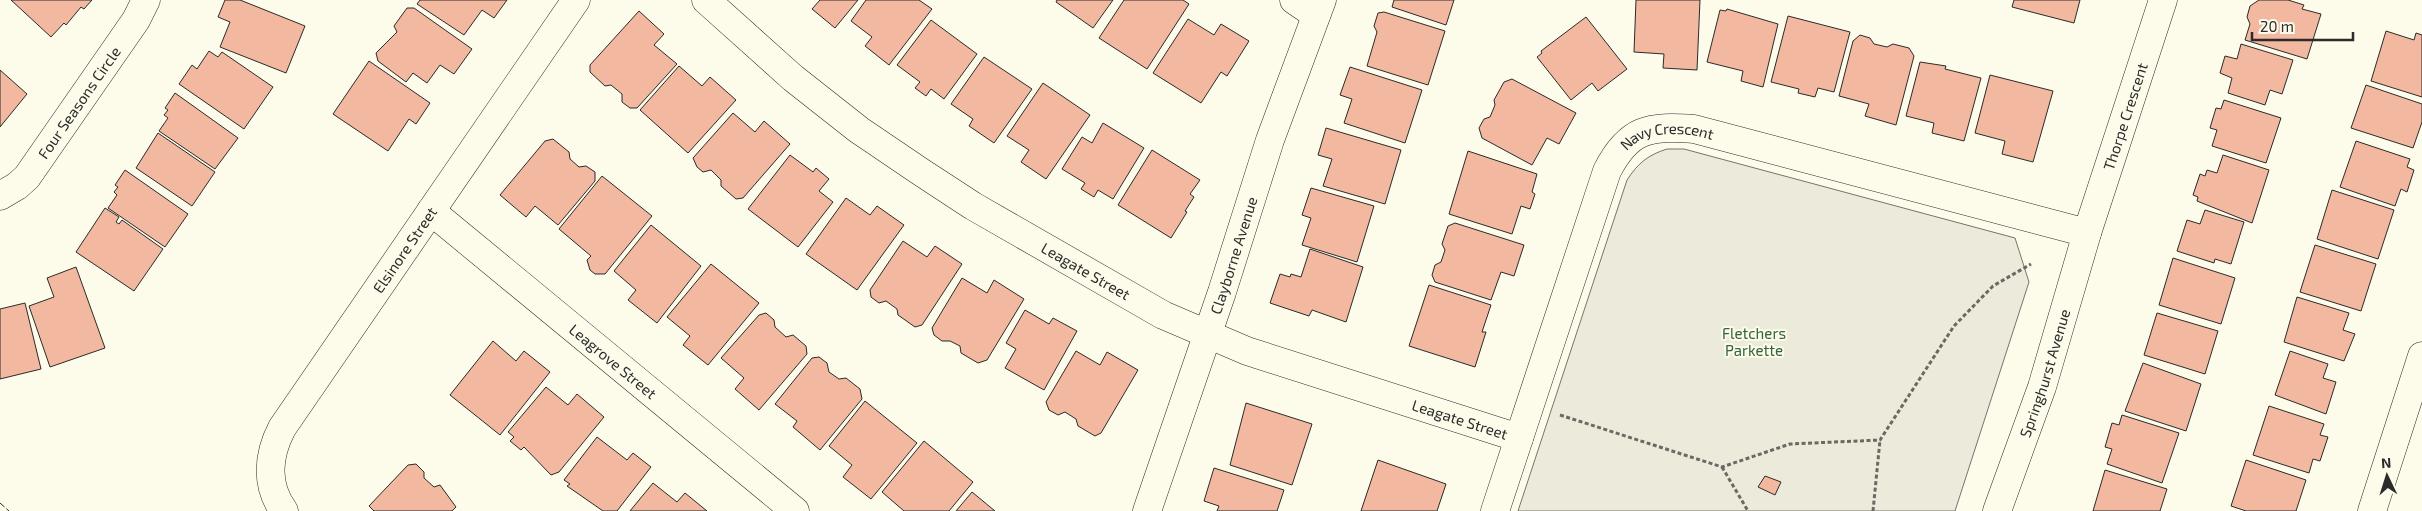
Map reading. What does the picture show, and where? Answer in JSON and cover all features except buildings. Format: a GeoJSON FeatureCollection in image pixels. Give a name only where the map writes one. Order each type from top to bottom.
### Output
{"type":"FeatureCollection","features":[{"type":"Feature","properties":{"kind":"street","name":"Four Seasons Circle"},"geometry":{"type":"LineString","coordinates":[[0,196],[17,186],[27,177],[136,20],[146,0]]}},
{"type":"Feature","properties":{"kind":"street","name":"Elsinore Street"},"geometry":{"type":"LineString","coordinates":[[284,511],[272,488],[270,474],[272,455],[282,428],[576,0]]}},
{"type":"Feature","properties":{"kind":"street","name":"Leagate Street"},"geometry":{"type":"LineString","coordinates":[[706,0],[793,78],[859,130],[973,206],[1163,315],[1247,351],[1519,438]]}},
{"type":"Feature","properties":{"kind":"street","name":"Thorpe Crescent"},"geometry":{"type":"LineString","coordinates":[[2087,233],[2163,0]]}},
{"type":"Feature","properties":{"kind":"street","name":"Clayborne Avenue"},"geometry":{"type":"LineString","coordinates":[[1147,511],[1270,140],[1311,5]]}},
{"type":"Feature","properties":{"kind":"street","name":"Navy Crescent"},"geometry":{"type":"LineString","coordinates":[[1495,511],[1607,171],[1617,152],[1633,136],[1662,127],[1694,129],[2087,233]]}},
{"type":"Feature","properties":{"kind":"street","name":"Leagrove Street"},"geometry":{"type":"LineString","coordinates":[[431,211],[788,509]]}},
{"type":"Feature","properties":{"kind":"street","name":"Springhurst Avenue"},"geometry":{"type":"LineString","coordinates":[[1997,511],[2042,387],[2087,233]]}},
{"type":"Feature","properties":{"kind":"street"},"geometry":{"type":"LineString","coordinates":[[2372,511],[2422,356]]}},
{"type":"Feature","properties":{"kind":"path"},"geometry":{"type":"LineString","coordinates":[[1872,511],[1880,440],[1954,326],[1993,286],[2031,264]]}},
{"type":"Feature","properties":{"kind":"path"},"geometry":{"type":"LineString","coordinates":[[1554,413],[1722,467],[1790,444],[1880,440]]}},
{"type":"Feature","properties":{"kind":"path"},"geometry":{"type":"LineString","coordinates":[[1722,467],[1748,511]]}},
{"type":"Feature","properties":{"kind":"green space","name":"Fletchers Parkette"},"geometry":{"type":"Polygon","coordinates":[[[1667,149],[1684,149],[2015,238],[2029,282],[1955,511],[1518,511],[1627,180],[1644,160],[1667,149]]]}},
{"type":"Feature","properties":{"kind":"fence"},"geometry":{"type":"LineString","coordinates":[[0,503],[9,511]]}}]}
